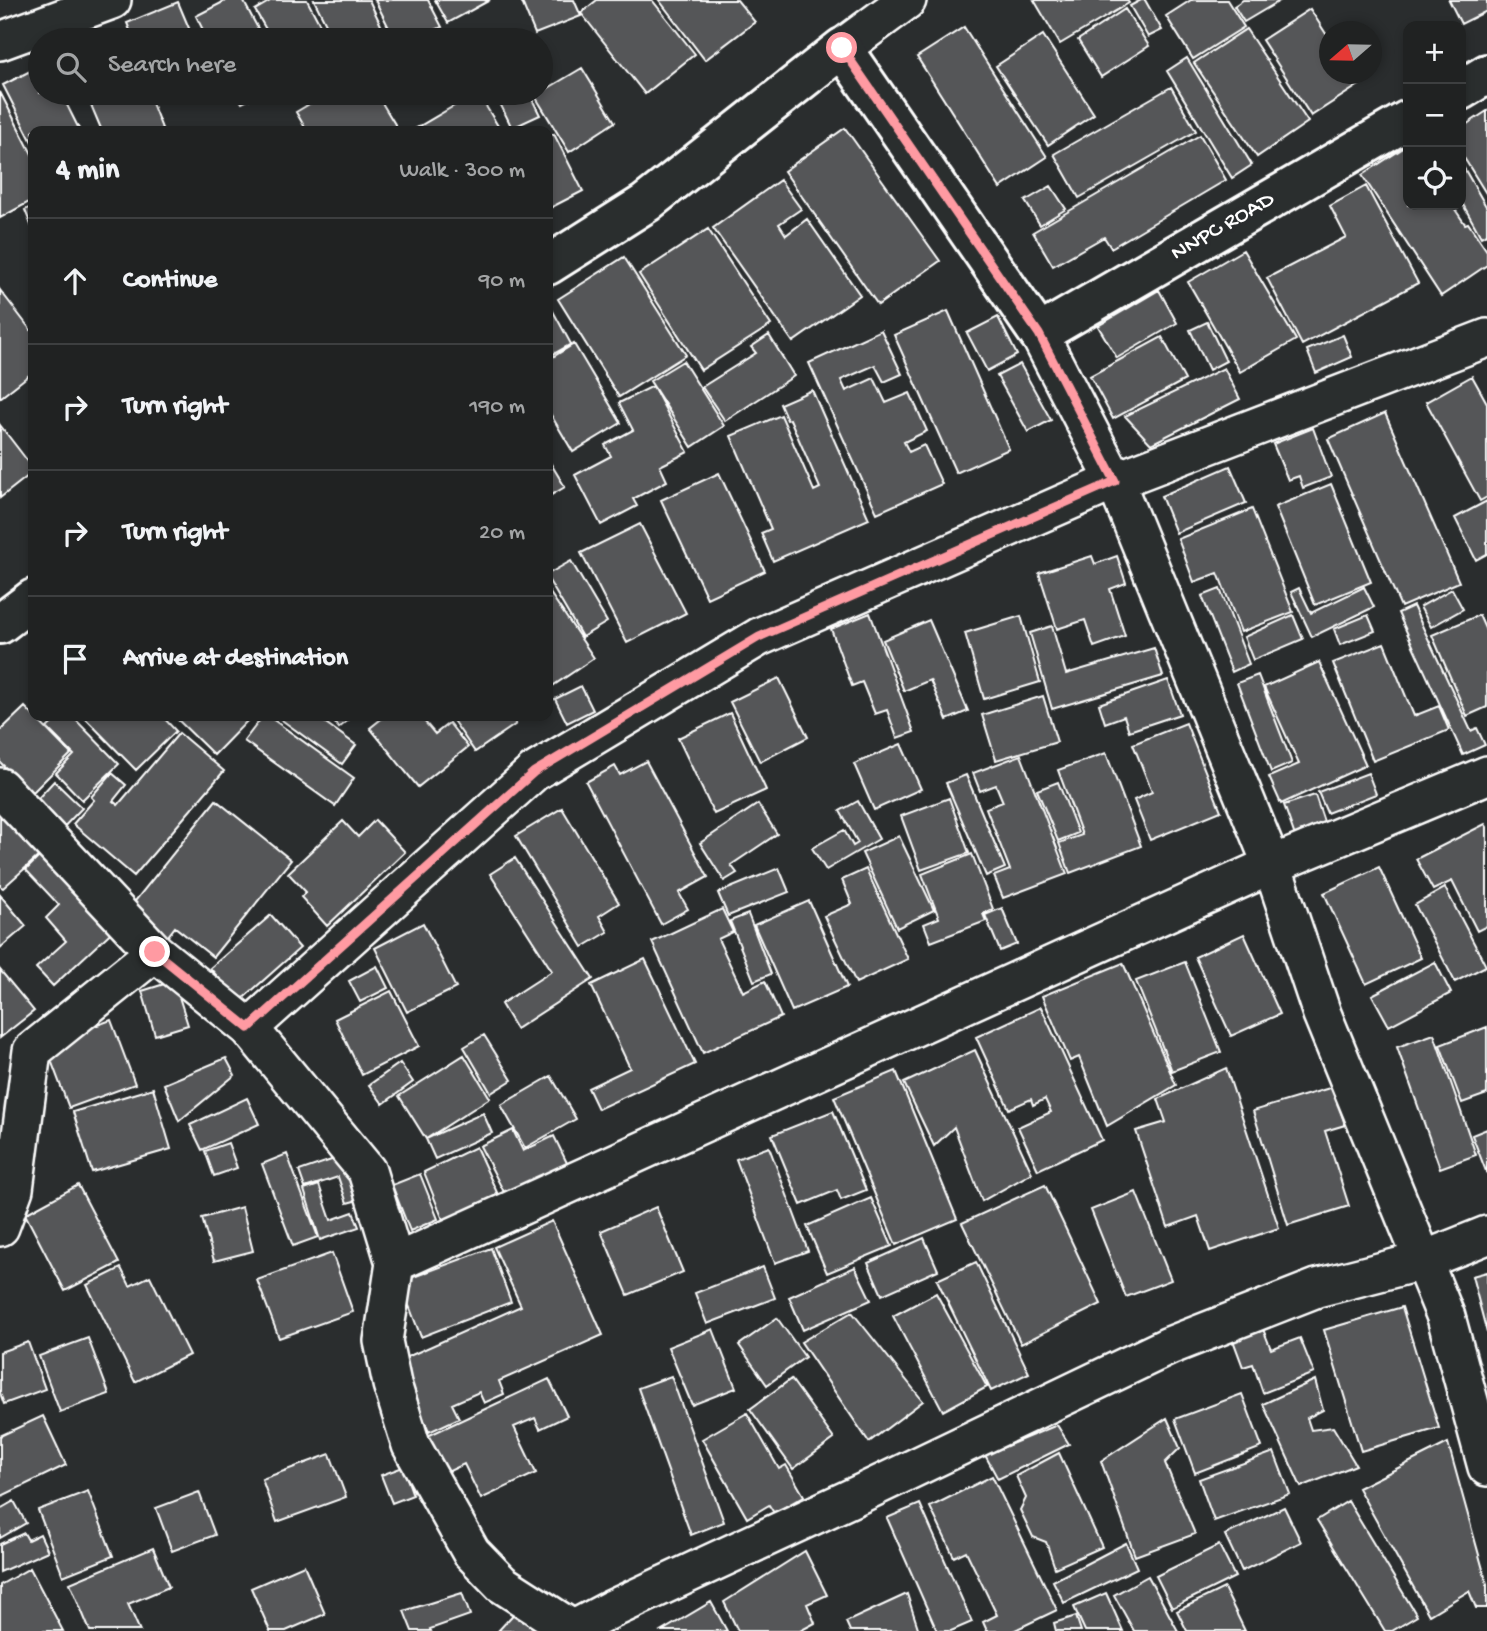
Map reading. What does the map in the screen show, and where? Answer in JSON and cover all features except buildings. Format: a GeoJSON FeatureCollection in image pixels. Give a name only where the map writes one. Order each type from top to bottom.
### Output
{"type":"FeatureCollection","features":[{"type":"Feature","properties":{"kind":"street"},"geometry":{"type":"LineString","coordinates":[[36,28],[112,0]]}},
{"type":"Feature","properties":{"kind":"street"},"geometry":{"type":"LineString","coordinates":[[553,262],[646,203],[907,0]]}},
{"type":"Feature","properties":{"kind":"street"},"geometry":{"type":"LineString","coordinates":[[0,41],[28,31]]}},
{"type":"Feature","properties":{"kind":"street"},"geometry":{"type":"LineString","coordinates":[[842,48],[1039,334],[1115,481],[1272,865],[1322,1013],[1446,1317],[1487,1467]]}},
{"type":"Feature","properties":{"kind":"street"},"geometry":{"type":"LineString","coordinates":[[1466,87],[1487,74]]}},
{"type":"Feature","properties":{"kind":"street","name":"NNPC ROAD"},"geometry":{"type":"LineString","coordinates":[[1039,334],[1403,123]]}},
{"type":"Feature","properties":{"kind":"street"},"geometry":{"type":"LineString","coordinates":[[249,1028],[534,772],[759,637],[1115,481],[1487,338]]}},
{"type":"Feature","properties":{"kind":"street"},"geometry":{"type":"LineString","coordinates":[[0,624],[28,603]]}},
{"type":"Feature","properties":{"kind":"street"},"geometry":{"type":"LineString","coordinates":[[395,1263],[1272,865],[1487,775]]}},
{"type":"Feature","properties":{"kind":"street"},"geometry":{"type":"LineString","coordinates":[[0,787],[155,952],[249,1028],[368,1171],[395,1263],[383,1341],[392,1384],[411,1445],[471,1552],[502,1584],[575,1630],[610,1610],[1169,1346],[1317,1289],[1422,1261],[1487,1235]]}},
{"type":"Feature","properties":{"kind":"street"},"geometry":{"type":"LineString","coordinates":[[0,1227],[14,1189],[32,1051],[155,952]]}},
{"type":"Feature","properties":{"kind":"route"},"geometry":{"type":"LineString","coordinates":[[155,952],[249,1028],[534,772],[759,637],[1115,481],[1039,334],[842,48]]}}]}
